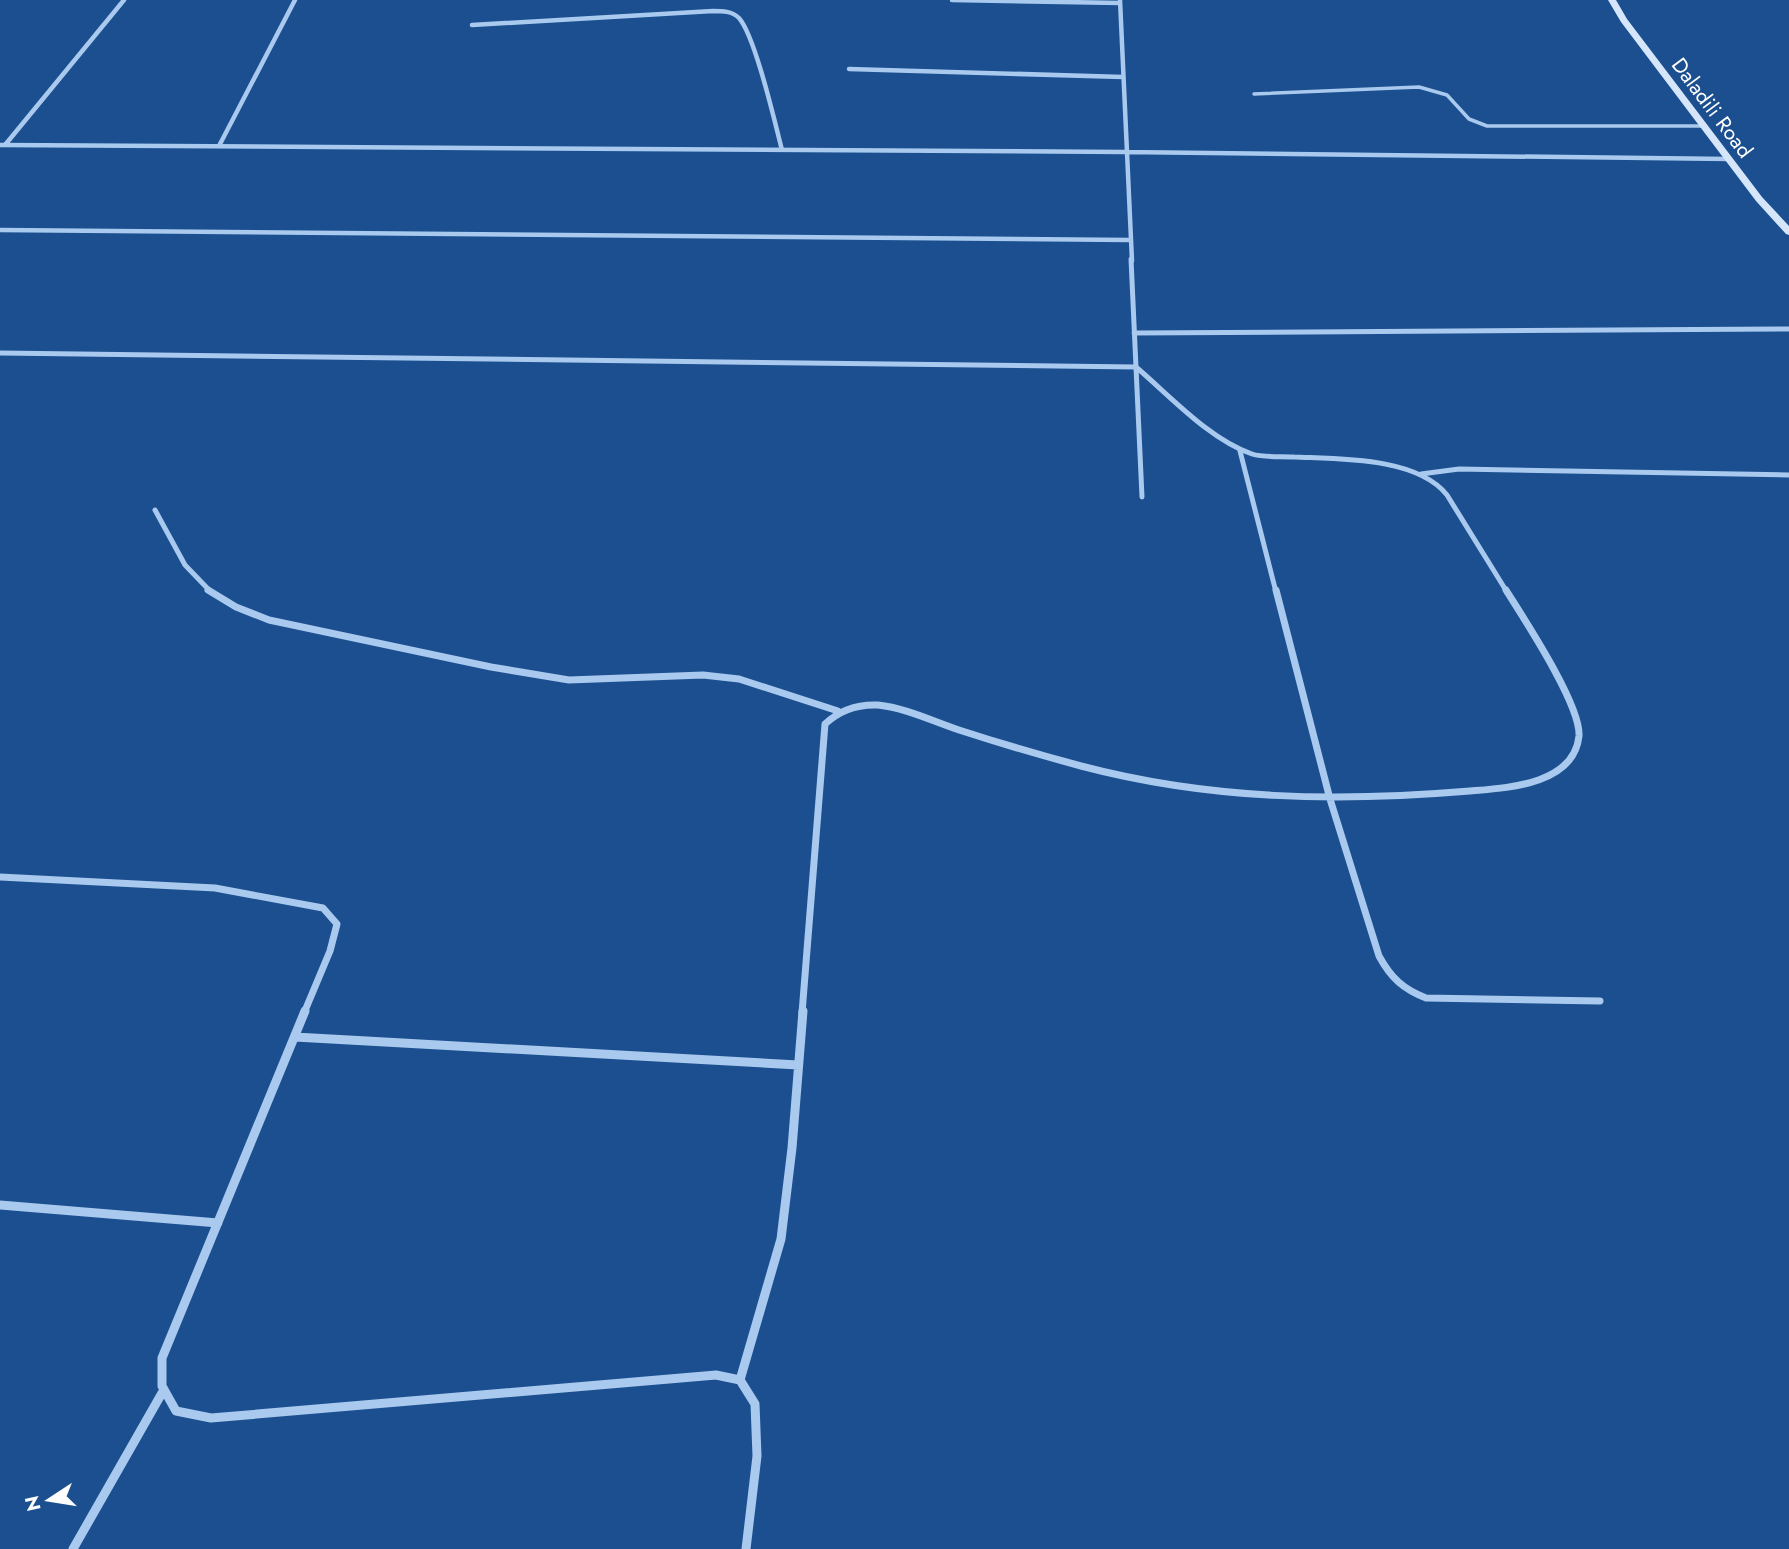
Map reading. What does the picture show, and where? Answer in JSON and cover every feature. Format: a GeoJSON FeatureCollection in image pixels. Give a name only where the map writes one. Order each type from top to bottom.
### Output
{"type":"FeatureCollection","features":[{"type":"Feature","properties":{"kind":"main road","name":"Daladili Road"},"geometry":{"type":"LineString","coordinates":[[1612,0],[1759,199],[1789,232]]}},
{"type":"Feature","properties":{"kind":"street"},"geometry":{"type":"LineString","coordinates":[[117,0],[124,1]]}},
{"type":"Feature","properties":{"kind":"street"},"geometry":{"type":"LineString","coordinates":[[219,146],[295,0]]}},
{"type":"Feature","properties":{"kind":"street"},"geometry":{"type":"LineString","coordinates":[[952,0],[1120,2],[1142,497]]}},
{"type":"Feature","properties":{"kind":"street"},"geometry":{"type":"LineString","coordinates":[[3,145],[124,1]]}},
{"type":"Feature","properties":{"kind":"street"},"geometry":{"type":"LineString","coordinates":[[472,25],[713,10],[732,12],[738,15],[742,22],[761,72],[782,150]]}},
{"type":"Feature","properties":{"kind":"street"},"geometry":{"type":"LineString","coordinates":[[849,69],[1123,77]]}},
{"type":"Feature","properties":{"kind":"street"},"geometry":{"type":"LineString","coordinates":[[3,145],[1125,152],[1729,159]]}},
{"type":"Feature","properties":{"kind":"street"},"geometry":{"type":"LineString","coordinates":[[0,230],[1130,240]]}},
{"type":"Feature","properties":{"kind":"street"},"geometry":{"type":"LineString","coordinates":[[1134,333],[1789,329]]}},
{"type":"Feature","properties":{"kind":"street"},"geometry":{"type":"LineString","coordinates":[[0,353],[1136,367],[1224,442],[1240,451],[1254,455],[1380,464],[1420,474],[1437,483],[1447,495],[1529,628],[1566,694],[1580,733],[1572,757],[1545,778],[1519,785],[1422,795],[1302,800],[1186,790],[1036,754],[888,707],[858,705],[838,711],[825,724],[792,1147],[781,1239],[740,1380]]}},
{"type":"Feature","properties":{"kind":"street"},"geometry":{"type":"LineString","coordinates":[[1240,451],[1331,799],[1379,956],[1390,977],[1404,991],[1426,998],[1600,1001]]}},
{"type":"Feature","properties":{"kind":"street"},"geometry":{"type":"LineString","coordinates":[[1420,474],[1459,469],[1789,475]]}},
{"type":"Feature","properties":{"kind":"street"},"geometry":{"type":"LineString","coordinates":[[155,510],[190,573],[214,594],[235,607],[269,620],[491,667],[569,680],[703,676],[739,679],[838,711]]}},
{"type":"Feature","properties":{"kind":"street"},"geometry":{"type":"LineString","coordinates":[[0,877],[215,888],[323,908],[337,924],[330,951],[162,1358],[162,1393],[176,1411],[211,1418],[716,1374],[740,1380],[755,1404],[757,1456],[746,1549]]}},
{"type":"Feature","properties":{"kind":"street"},"geometry":{"type":"LineString","coordinates":[[295,1037],[798,1065]]}},
{"type":"Feature","properties":{"kind":"street"},"geometry":{"type":"LineString","coordinates":[[0,1205],[218,1223]]}},
{"type":"Feature","properties":{"kind":"street"},"geometry":{"type":"LineString","coordinates":[[73,1549],[162,1393]]}},
{"type":"Feature","properties":{"kind":"lane"},"geometry":{"type":"LineString","coordinates":[[1254,94],[1419,87],[1447,95],[1469,119],[1487,126],[1704,126]]}}]}
